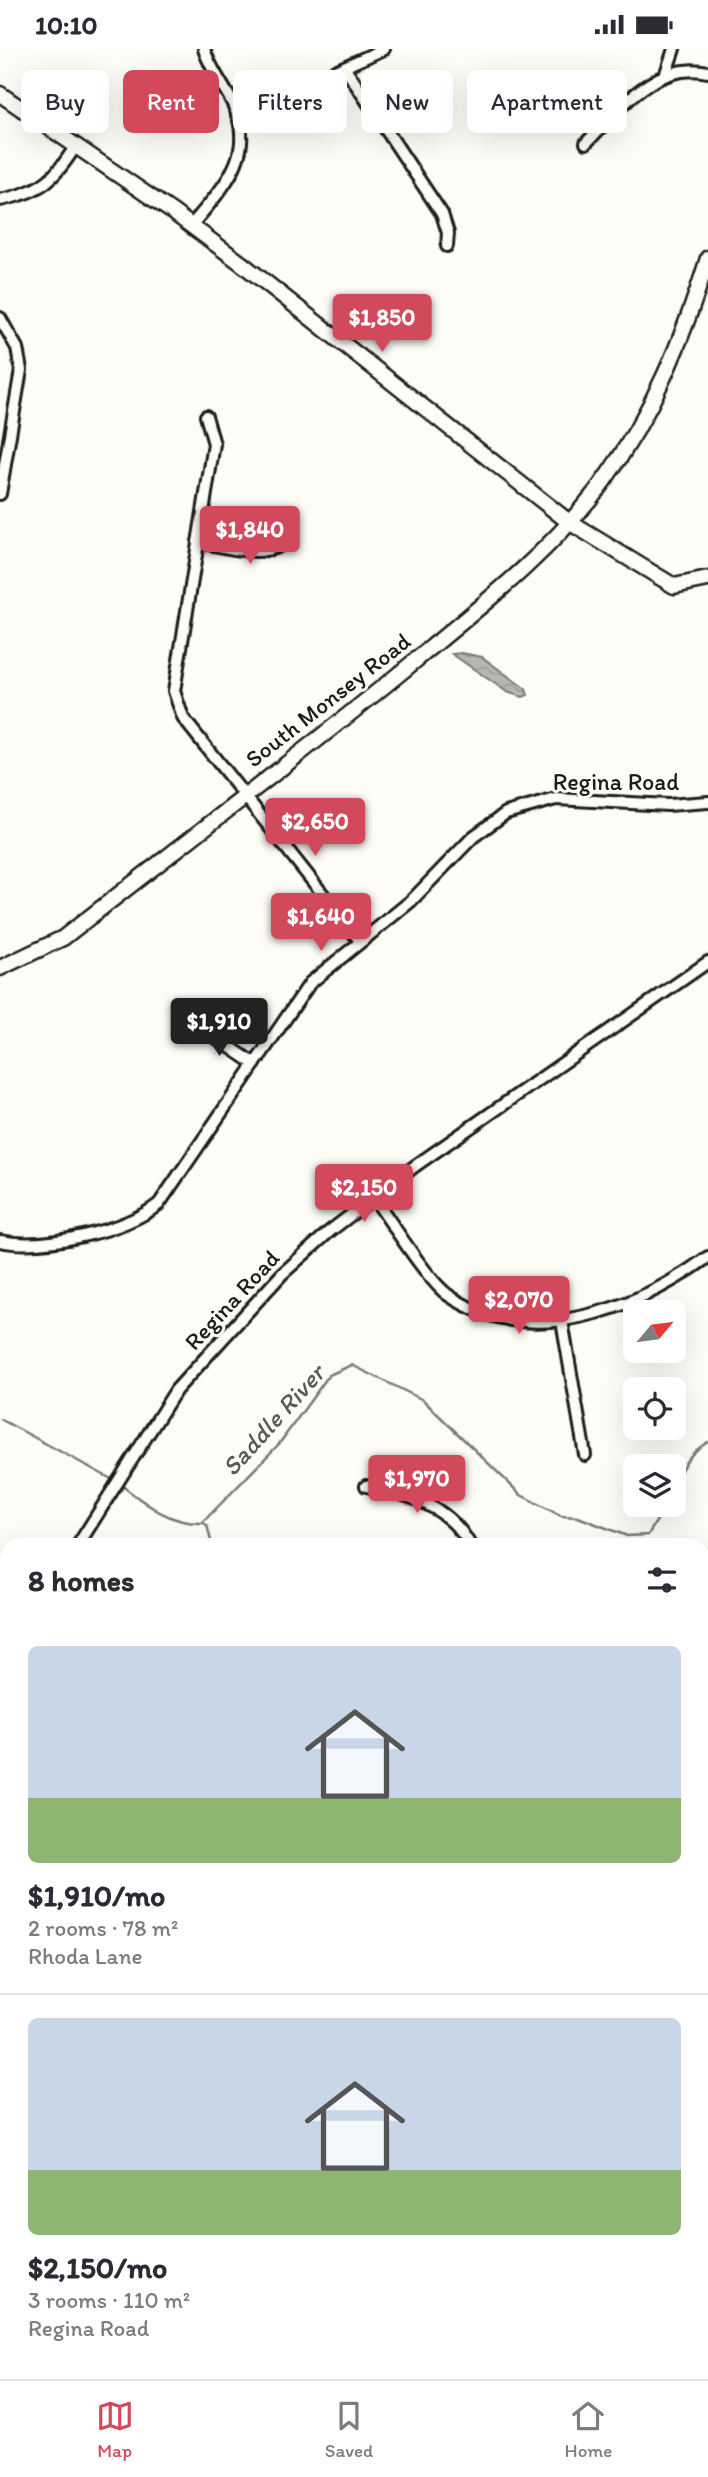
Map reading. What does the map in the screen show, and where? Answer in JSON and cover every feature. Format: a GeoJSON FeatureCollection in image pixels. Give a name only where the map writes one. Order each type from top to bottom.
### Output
{"type":"FeatureCollection","features":[{"type":"Feature","properties":{"kind":"street"},"geometry":{"type":"LineString","coordinates":[[204,49],[233,107]]}},
{"type":"Feature","properties":{"kind":"street"},"geometry":{"type":"LineString","coordinates":[[340,70],[384,49]]}},
{"type":"Feature","properties":{"kind":"street"},"geometry":{"type":"LineString","coordinates":[[666,73],[674,49]]}},
{"type":"Feature","properties":{"kind":"street"},"geometry":{"type":"LineString","coordinates":[[345,68],[442,213],[448,233],[447,246]]}},
{"type":"Feature","properties":{"kind":"street"},"geometry":{"type":"LineString","coordinates":[[586,143],[633,96],[666,73],[690,69],[708,72]]}},
{"type":"Feature","properties":{"kind":"street"},"geometry":{"type":"LineString","coordinates":[[0,94],[174,213],[569,522],[674,586],[708,579]]}},
{"type":"Feature","properties":{"kind":"street"},"geometry":{"type":"LineString","coordinates":[[191,226],[237,164],[241,147],[239,133]]}},
{"type":"Feature","properties":{"kind":"street"},"geometry":{"type":"LineString","coordinates":[[0,200],[27,195],[44,185],[64,164],[76,145]]}},
{"type":"Feature","properties":{"kind":"street","name":"South Monsey Road"},"geometry":{"type":"LineString","coordinates":[[0,968],[63,939],[442,639],[527,564],[569,522],[602,484],[651,406],[685,333],[708,258]]}},
{"type":"Feature","properties":{"kind":"street"},"geometry":{"type":"LineString","coordinates":[[0,318],[17,348],[20,370],[0,494]]}},
{"type":"Feature","properties":{"kind":"street"},"geometry":{"type":"LineString","coordinates":[[206,416],[214,444],[174,691],[183,718],[360,941]]}},
{"type":"Feature","properties":{"kind":"street"},"geometry":{"type":"LineString","coordinates":[[198,542],[261,552],[278,549],[290,539]]}},
{"type":"Feature","properties":{"kind":"street","name":"Regina Road"},"geometry":{"type":"LineString","coordinates":[[0,1241],[72,1238],[106,1231],[145,1215],[159,1204],[310,983],[411,901],[473,837],[506,813],[556,799],[668,805],[708,801]]}},
{"type":"Feature","properties":{"kind":"street","name":"Regina Road"},"geometry":{"type":"LineString","coordinates":[[82,1538],[176,1390],[282,1274],[373,1197],[523,1089],[708,962]]}},
{"type":"Feature","properties":{"kind":"street"},"geometry":{"type":"LineString","coordinates":[[199,1026],[255,1064]]}},
{"type":"Feature","properties":{"kind":"street"},"geometry":{"type":"LineString","coordinates":[[373,1197],[446,1294],[470,1307],[519,1321],[562,1321],[623,1305],[677,1279],[708,1257]]}},
{"type":"Feature","properties":{"kind":"street"},"geometry":{"type":"LineString","coordinates":[[562,1321],[585,1455]]}},
{"type":"Feature","properties":{"kind":"street"},"geometry":{"type":"LineString","coordinates":[[366,1486],[422,1500],[440,1510],[464,1538]]}},
{"type":"Feature","properties":{"kind":"water"},"geometry":{"type":"Polygon","coordinates":[[[452,654],[482,657],[526,689],[528,695],[523,697],[507,692],[452,654]]]}},
{"type":"Feature","properties":{"kind":"waterway","name":"Saddle River"},"geometry":{"type":"LineString","coordinates":[[121,1485],[149,1506],[169,1516],[202,1523],[279,1444],[329,1375],[352,1365],[423,1400],[521,1495],[561,1516],[578,1517],[627,1536],[648,1535],[659,1517]]}},
{"type":"Feature","properties":{"kind":"waterway","name":"Saddle River"},"geometry":{"type":"LineString","coordinates":[[0,1419],[115,1481]]}},
{"type":"Feature","properties":{"kind":"waterway","name":"Saddle River"},"geometry":{"type":"LineString","coordinates":[[686,1463],[708,1442]]}},
{"type":"Feature","properties":{"kind":"waterway"},"geometry":{"type":"LineString","coordinates":[[203,1523],[207,1525],[210,1538]]}}]}
